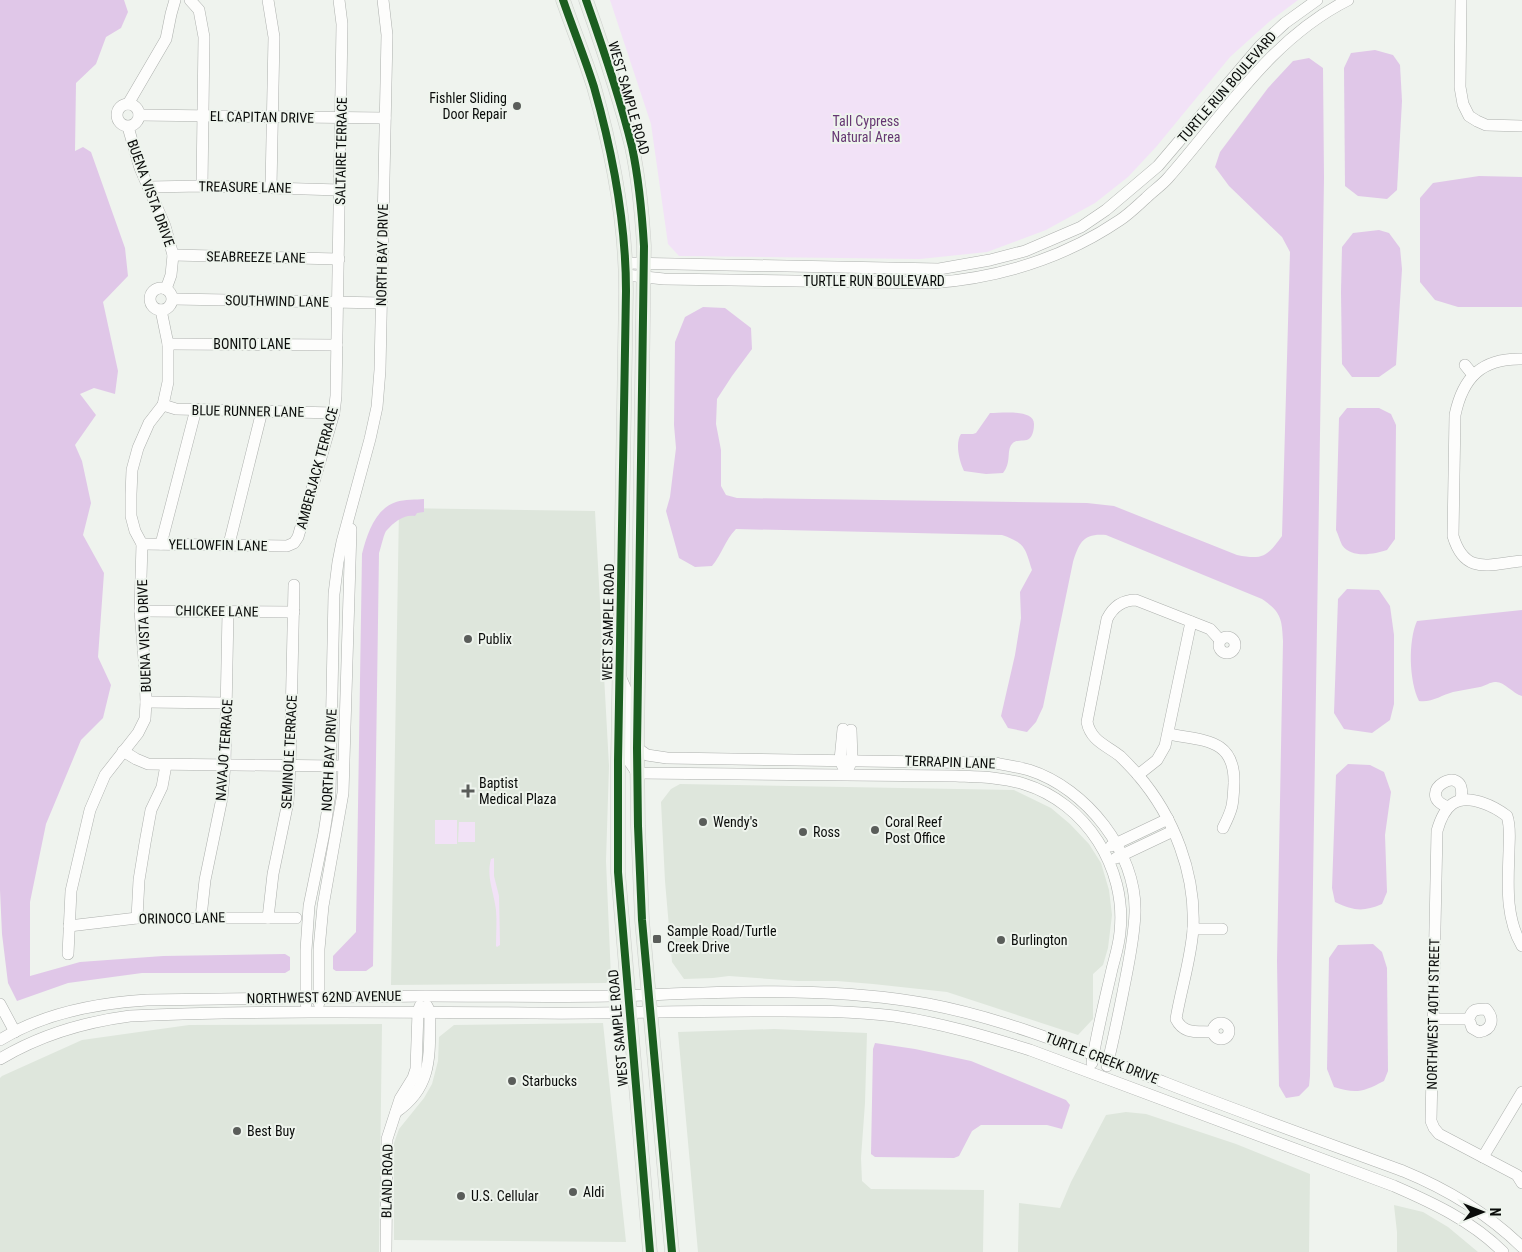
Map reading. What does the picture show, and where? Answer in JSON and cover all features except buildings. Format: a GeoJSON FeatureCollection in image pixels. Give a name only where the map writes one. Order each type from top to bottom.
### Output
{"type":"FeatureCollection","features":[{"type":"Feature","properties":{"kind":"main road","name":"WEST SAMPLE ROAD"},"geometry":{"type":"LineString","coordinates":[[563,0],[593,86],[612,155],[621,204],[626,269],[618,872],[650,1252]]}},
{"type":"Feature","properties":{"kind":"main road","name":"WEST SAMPLE ROAD"},"geometry":{"type":"LineString","coordinates":[[586,0],[614,79],[632,148],[640,197],[645,270],[637,748],[640,878],[672,1252]]}},
{"type":"Feature","properties":{"kind":"main road"},"geometry":{"type":"LineString","coordinates":[[622,529],[632,539],[641,553]]}},
{"type":"Feature","properties":{"kind":"street"},"geometry":{"type":"LineString","coordinates":[[128,104],[137,109],[139,116],[134,124],[128,127],[119,122],[117,115],[122,106],[128,104],[166,39],[170,14],[175,0]]}},
{"type":"Feature","properties":{"kind":"street"},"geometry":{"type":"LineString","coordinates":[[190,0],[199,10],[204,37],[202,186]]}},
{"type":"Feature","properties":{"kind":"street"},"geometry":{"type":"LineString","coordinates":[[268,0],[274,37],[271,187]]}},
{"type":"Feature","properties":{"kind":"street","name":"SALTAIRE TERRACE"},"geometry":{"type":"LineString","coordinates":[[338,303],[342,24],[339,0]]}},
{"type":"Feature","properties":{"kind":"street","name":"NORTH BAY DRIVE"},"geometry":{"type":"LineString","coordinates":[[306,1013],[306,950],[312,892],[330,794],[334,594],[338,562],[377,407],[380,370],[387,35],[383,0]]}},
{"type":"Feature","properties":{"kind":"street","name":"TURTLE RUN BOULEVARD"},"geometry":{"type":"LineString","coordinates":[[626,269],[939,269],[990,260],[1026,251],[1080,227],[1106,210],[1158,166],[1260,46],[1285,23],[1317,0]]}},
{"type":"Feature","properties":{"kind":"street","name":"TURTLE RUN BOULEVARD"},"geometry":{"type":"LineString","coordinates":[[645,270],[664,279],[931,283],[971,278],[1026,266],[1076,247],[1122,219],[1167,179],[1251,77],[1280,48],[1310,24],[1348,0]]}},
{"type":"Feature","properties":{"kind":"street"},"geometry":{"type":"LineString","coordinates":[[1461,0],[1460,87],[1463,104],[1469,116],[1486,125],[1522,126]]}},
{"type":"Feature","properties":{"kind":"street","name":"EL CAPITAN DRIVE"},"geometry":{"type":"LineString","coordinates":[[139,116],[385,118]]}},
{"type":"Feature","properties":{"kind":"street","name":"BUENA VISTA DRIVE"},"geometry":{"type":"LineString","coordinates":[[128,127],[140,168],[165,226],[173,255],[170,294]]}},
{"type":"Feature","properties":{"kind":"street","name":"TREASURE LANE"},"geometry":{"type":"LineString","coordinates":[[149,187],[271,187],[340,190]]}},
{"type":"Feature","properties":{"kind":"street","name":"SEABREEZE LANE"},"geometry":{"type":"LineString","coordinates":[[173,255],[339,259]]}},
{"type":"Feature","properties":{"kind":"street"},"geometry":{"type":"LineString","coordinates":[[159,288],[170,294],[168,308],[161,310],[152,305],[151,295],[159,288]]}},
{"type":"Feature","properties":{"kind":"street","name":"SOUTHWIND LANE"},"geometry":{"type":"LineString","coordinates":[[170,294],[338,303],[382,303]]}},
{"type":"Feature","properties":{"kind":"street","name":"AMBERJACK TERRACE"},"geometry":{"type":"LineString","coordinates":[[294,543],[298,537],[334,413],[338,303]]}},
{"type":"Feature","properties":{"kind":"street","name":"BUENA VISTA DRIVE"},"geometry":{"type":"LineString","coordinates":[[68,954],[71,891],[90,810],[105,775],[138,734],[144,719],[146,702],[140,611],[142,544],[135,531],[131,516],[132,470],[138,448],[149,423],[163,405],[168,382],[168,344],[161,310]]}},
{"type":"Feature","properties":{"kind":"street","name":"BONITO LANE"},"geometry":{"type":"LineString","coordinates":[[168,344],[337,345]]}},
{"type":"Feature","properties":{"kind":"street"},"geometry":{"type":"LineString","coordinates":[[1522,359],[1506,359],[1496,362],[1473,375],[1464,388],[1458,402],[1455,415],[1454,536],[1457,549],[1465,559],[1478,565],[1522,561]]}},
{"type":"Feature","properties":{"kind":"street"},"geometry":{"type":"LineString","coordinates":[[1465,365],[1473,375]]}},
{"type":"Feature","properties":{"kind":"street","name":"BLUE RUNNER LANE"},"geometry":{"type":"LineString","coordinates":[[163,405],[176,409],[334,413]]}},
{"type":"Feature","properties":{"kind":"street"},"geometry":{"type":"LineString","coordinates":[[161,544],[196,409]]}},
{"type":"Feature","properties":{"kind":"street"},"geometry":{"type":"LineString","coordinates":[[229,544],[262,410]]}},
{"type":"Feature","properties":{"kind":"street","name":"NORTH BAY DRIVE"},"geometry":{"type":"LineString","coordinates":[[319,1013],[319,949],[325,894],[343,793],[345,766],[349,552],[352,507]]}},
{"type":"Feature","properties":{"kind":"street","name":"YELLOWFIN LANE"},"geometry":{"type":"LineString","coordinates":[[142,544],[287,546],[294,543]]}},
{"type":"Feature","properties":{"kind":"street","name":"SEMINOLE TERRACE"},"geometry":{"type":"LineString","coordinates":[[268,918],[273,874],[288,802],[294,585]]}},
{"type":"Feature","properties":{"kind":"street"},"geometry":{"type":"LineString","coordinates":[[1213,1032],[1186,1031],[1176,1019],[1193,929],[1193,911],[1188,873],[1168,818],[1154,795],[1138,775],[1119,755],[1093,737],[1088,730],[1086,722],[1107,619],[1111,612],[1123,602],[1136,600],[1210,630],[1220,640]]}},
{"type":"Feature","properties":{"kind":"street","name":"CHICKEE LANE"},"geometry":{"type":"LineString","coordinates":[[140,611],[294,612]]}},
{"type":"Feature","properties":{"kind":"street","name":"NAVAJO TERRACE"},"geometry":{"type":"LineString","coordinates":[[201,917],[205,880],[222,798],[227,703],[228,612]]}},
{"type":"Feature","properties":{"kind":"street"},"geometry":{"type":"LineString","coordinates":[[1138,775],[1157,760],[1165,746],[1191,622]]}},
{"type":"Feature","properties":{"kind":"street"},"geometry":{"type":"LineString","coordinates":[[620,674],[627,692],[626,748],[629,761],[637,773]]}},
{"type":"Feature","properties":{"kind":"street"},"geometry":{"type":"LineString","coordinates":[[146,702],[227,703]]}},
{"type":"Feature","properties":{"kind":"street"},"geometry":{"type":"LineString","coordinates":[[845,775],[847,730]]}},
{"type":"Feature","properties":{"kind":"street"},"geometry":{"type":"LineString","coordinates":[[1169,734],[1211,742],[1220,747],[1232,762],[1234,771],[1233,808],[1223,828]]}},
{"type":"Feature","properties":{"kind":"street","name":"TERRAPIN LANE"},"geometry":{"type":"LineString","coordinates":[[637,748],[647,756],[654,758],[995,763],[1029,770],[1058,784],[1081,800],[1100,820],[1122,855],[1132,884],[1135,911],[1133,944],[1105,1078]]}},
{"type":"Feature","properties":{"kind":"street"},"geometry":{"type":"LineString","coordinates":[[123,751],[136,760],[148,764],[345,766]]}},
{"type":"Feature","properties":{"kind":"street"},"geometry":{"type":"LineString","coordinates":[[137,918],[139,880],[144,843],[152,810],[162,787],[166,765]]}},
{"type":"Feature","properties":{"kind":"street","name":"TERRAPIN LANE"},"geometry":{"type":"LineString","coordinates":[[637,773],[994,778],[1025,784],[1052,796],[1071,809],[1104,849],[1118,887],[1122,912],[1120,933],[1090,1071]]}},
{"type":"Feature","properties":{"kind":"street"},"geometry":{"type":"LineString","coordinates":[[1461,799],[1460,785],[1453,780],[1446,780],[1439,784],[1436,790],[1436,798],[1441,804],[1448,807],[1461,799],[1476,800],[1501,810],[1507,816],[1510,828],[1508,897],[1510,915],[1515,935],[1522,946]]}},
{"type":"Feature","properties":{"kind":"street","name":"NORTHWEST 40TH STREET"},"geometry":{"type":"LineString","coordinates":[[1448,807],[1443,813],[1437,831],[1431,1121],[1439,1134],[1520,1177]]}},
{"type":"Feature","properties":{"kind":"street"},"geometry":{"type":"LineString","coordinates":[[1104,849],[1168,818]]}},
{"type":"Feature","properties":{"kind":"street"},"geometry":{"type":"LineString","coordinates":[[1110,861],[1173,831]]}},
{"type":"Feature","properties":{"kind":"street"},"geometry":{"type":"LineString","coordinates":[[312,892],[325,894]]}},
{"type":"Feature","properties":{"kind":"street","name":"ORINOCO LANE"},"geometry":{"type":"LineString","coordinates":[[69,926],[137,918],[296,918]]}},
{"type":"Feature","properties":{"kind":"street"},"geometry":{"type":"LineString","coordinates":[[1193,929],[1222,929]]}},
{"type":"Feature","properties":{"kind":"street"},"geometry":{"type":"LineString","coordinates":[[1120,933],[1127,944],[1126,977]]}},
{"type":"Feature","properties":{"kind":"street","name":"TURTLE CREEK DRIVE"},"geometry":{"type":"LineString","coordinates":[[649,994],[817,993],[852,995],[916,1002],[978,1015],[1036,1033],[1403,1171],[1442,1188],[1474,1207],[1522,1246]]}},
{"type":"Feature","properties":{"kind":"street","name":"NORTHWEST 62ND AVENUE"},"geometry":{"type":"LineString","coordinates":[[5,1035],[61,1014],[93,1006],[127,1001],[649,994]]}},
{"type":"Feature","properties":{"kind":"street"},"geometry":{"type":"LineString","coordinates":[[852,995],[852,1012]]}},
{"type":"Feature","properties":{"kind":"street","name":"BLAND ROAD"},"geometry":{"type":"LineString","coordinates":[[386,1252],[387,1139],[400,1099],[413,1078],[416,1069],[424,1012],[423,996]]}},
{"type":"Feature","properties":{"kind":"street"},"geometry":{"type":"LineString","coordinates":[[0,1004],[5,1035]]}},
{"type":"Feature","properties":{"kind":"street","name":"NORTHWEST 62ND AVENUE"},"geometry":{"type":"LineString","coordinates":[[0,1059],[56,1032],[112,1018],[162,1015],[306,1013],[629,1012]]}},
{"type":"Feature","properties":{"kind":"street","name":"TURTLE CREEK DRIVE"},"geometry":{"type":"LineString","coordinates":[[629,1012],[852,1012],[922,1021],[962,1029],[1090,1071],[1305,1154],[1394,1186],[1464,1220],[1503,1252]]}},
{"type":"Feature","properties":{"kind":"street"},"geometry":{"type":"LineString","coordinates":[[962,1029],[973,1024],[978,1015]]}},
{"type":"Feature","properties":{"kind":"street"},"geometry":{"type":"LineString","coordinates":[[1433,1018],[1469,1019]]}},
{"type":"Feature","properties":{"kind":"street"},"geometry":{"type":"LineString","coordinates":[[1483,1157],[1522,1092]]}},
{"type":"Feature","properties":{"kind":"street"},"geometry":{"type":"LineString","coordinates":[[1305,1154],[1316,1139]]}},
{"type":"Feature","properties":{"kind":"shaded area"},"geometry":{"type":"Polygon","coordinates":[[[0,0],[124,0],[128,12],[121,28],[106,37],[96,64],[76,83],[75,151],[83,147],[91,152],[125,248],[128,276],[103,302],[118,371],[115,394],[94,388],[80,394],[96,415],[75,445],[82,461],[91,503],[83,535],[104,573],[98,657],[111,685],[103,718],[81,740],[46,824],[30,902],[30,976],[80,962],[163,956],[285,954],[290,957],[290,970],[285,973],[142,973],[68,983],[17,1001],[8,983],[2,934],[0,890],[0,0]]]}},
{"type":"Feature","properties":{"kind":"shaded area"},"geometry":{"type":"Polygon","coordinates":[[[1375,50],[1393,55],[1400,65],[1402,101],[1397,190],[1387,199],[1358,196],[1345,186],[1344,68],[1351,53],[1375,50]]]}},
{"type":"Feature","properties":{"kind":"shaded area"},"geometry":{"type":"Polygon","coordinates":[[[1309,58],[1323,68],[1324,178],[1310,1076],[1309,1086],[1299,1096],[1286,1098],[1279,1086],[1277,961],[1283,641],[1281,621],[1273,608],[1262,599],[1106,535],[1087,538],[1077,549],[1073,562],[1043,707],[1036,722],[1027,732],[1008,728],[1001,716],[1015,655],[1021,618],[1020,592],[1032,570],[1025,551],[1020,544],[1002,535],[736,529],[712,566],[695,567],[679,558],[666,511],[670,497],[676,448],[674,425],[675,342],[685,317],[703,307],[725,308],[751,328],[752,349],[717,399],[716,424],[721,450],[721,486],[726,495],[737,498],[1087,503],[1114,506],[1237,555],[1258,557],[1268,553],[1282,536],[1290,252],[1282,237],[1229,186],[1215,167],[1220,152],[1268,88],[1293,61],[1309,58]]]}},
{"type":"Feature","properties":{"kind":"shaded area"},"geometry":{"type":"Polygon","coordinates":[[[1479,176],[1522,177],[1522,307],[1458,307],[1435,300],[1420,282],[1420,198],[1433,183],[1479,176]]]}},
{"type":"Feature","properties":{"kind":"shaded area"},"geometry":{"type":"Polygon","coordinates":[[[1379,230],[1389,233],[1400,248],[1402,269],[1396,365],[1379,377],[1352,377],[1342,364],[1342,247],[1353,233],[1379,230]]]}},
{"type":"Feature","properties":{"kind":"shaded area"},"geometry":{"type":"Polygon","coordinates":[[[1347,408],[1379,408],[1391,414],[1396,425],[1395,539],[1387,550],[1376,553],[1357,554],[1351,552],[1342,545],[1336,530],[1339,418],[1347,408]]]}},
{"type":"Feature","properties":{"kind":"shaded area"},"geometry":{"type":"Polygon","coordinates":[[[990,413],[1016,413],[1029,416],[1033,419],[1034,424],[1032,435],[1026,440],[1016,441],[1012,444],[1009,450],[1006,469],[1003,473],[986,474],[964,471],[958,452],[959,438],[961,434],[976,433],[990,413]]]}},
{"type":"Feature","properties":{"kind":"shaded area"},"geometry":{"type":"Polygon","coordinates":[[[424,499],[424,512],[417,513],[415,516],[403,517],[386,531],[379,553],[373,966],[366,971],[336,971],[333,969],[333,956],[356,932],[362,554],[369,531],[377,516],[383,510],[399,501],[424,499]]]}},
{"type":"Feature","properties":{"kind":"shaded area"},"geometry":{"type":"Polygon","coordinates":[[[399,508],[595,511],[609,766],[606,861],[611,978],[606,983],[391,985],[399,508]]]}},
{"type":"Feature","properties":{"kind":"shaded area"},"geometry":{"type":"Polygon","coordinates":[[[1347,589],[1379,590],[1390,606],[1394,635],[1394,704],[1390,720],[1372,733],[1344,729],[1334,713],[1338,599],[1347,589]]]}},
{"type":"Feature","properties":{"kind":"shaded area"},"geometry":{"type":"Polygon","coordinates":[[[1522,610],[1522,696],[1502,683],[1495,682],[1453,692],[1432,700],[1419,701],[1413,683],[1411,661],[1412,639],[1417,621],[1522,610]]]}},
{"type":"Feature","properties":{"kind":"shaded area"},"geometry":{"type":"Polygon","coordinates":[[[1348,764],[1370,765],[1384,772],[1391,792],[1385,835],[1387,892],[1382,904],[1364,909],[1353,909],[1335,902],[1332,888],[1336,775],[1348,764]]]}},
{"type":"Feature","properties":{"kind":"shaded area"},"geometry":{"type":"Polygon","coordinates":[[[680,784],[1014,790],[1051,808],[1089,844],[1101,863],[1109,890],[1112,915],[1108,948],[1103,965],[1093,974],[1093,1019],[1078,1035],[947,992],[837,981],[798,981],[729,976],[684,979],[672,962],[661,802],[671,789],[680,784]]]}},
{"type":"Feature","properties":{"kind":"shaded area"},"geometry":{"type":"Polygon","coordinates":[[[1373,944],[1382,952],[1387,968],[1388,1071],[1384,1081],[1377,1085],[1365,1090],[1348,1091],[1334,1087],[1327,1069],[1329,958],[1338,945],[1373,944]]]}},
{"type":"Feature","properties":{"kind":"shaded area"},"geometry":{"type":"Polygon","coordinates":[[[603,1023],[626,1242],[394,1240],[394,1143],[399,1129],[424,1098],[432,1084],[438,1061],[439,1037],[454,1025],[603,1023]]]}},
{"type":"Feature","properties":{"kind":"shaded area"},"geometry":{"type":"Polygon","coordinates":[[[382,1024],[379,1252],[0,1252],[0,1078],[2,1076],[82,1040],[189,1025],[382,1024]]]}},
{"type":"Feature","properties":{"kind":"shaded area"},"geometry":{"type":"Polygon","coordinates":[[[774,1029],[867,1033],[861,1158],[862,1181],[871,1189],[984,1190],[983,1252],[698,1252],[678,1032],[774,1029]]]}},
{"type":"Feature","properties":{"kind":"shaded area"},"geometry":{"type":"Polygon","coordinates":[[[875,1043],[971,1061],[1066,1100],[1070,1105],[1062,1129],[1047,1125],[981,1125],[972,1131],[959,1156],[954,1158],[875,1157],[871,1154],[873,1049],[875,1043]]]}},
{"type":"Feature","properties":{"kind":"shaded area"},"geometry":{"type":"Polygon","coordinates":[[[1126,1112],[1146,1114],[1236,1144],[1310,1174],[1309,1252],[1018,1252],[1019,1203],[1060,1208],[1071,1182],[1106,1115],[1126,1112]]]}},
{"type":"Feature","properties":{"kind":"shaded area"},"geometry":{"type":"Polygon","coordinates":[[[1394,1205],[1423,1212],[1448,1227],[1478,1252],[1397,1252],[1394,1205]]]}},
{"type":"Feature","properties":{"kind":"green space","name":"Tall Cypress Natural Area"},"geometry":{"type":"Polygon","coordinates":[[[610,0],[1298,0],[1270,21],[1230,57],[1156,147],[1128,177],[1095,203],[1046,230],[987,252],[920,259],[679,256],[668,244],[651,124],[610,0]]]}},
{"type":"Feature","properties":{"kind":"green space"},"geometry":{"type":"Polygon","coordinates":[[[435,820],[457,820],[457,844],[435,844],[435,820]]]}},
{"type":"Feature","properties":{"kind":"green space"},"geometry":{"type":"Polygon","coordinates":[[[459,822],[475,822],[475,842],[458,842],[459,822]]]}},
{"type":"Feature","properties":{"kind":"green space"},"geometry":{"type":"Polygon","coordinates":[[[494,858],[494,876],[499,896],[500,945],[497,947],[496,910],[489,872],[491,859],[494,858]]]}},
{"type":"Feature","properties":{"kind":"cycle path"},"geometry":{"type":"LineString","coordinates":[[563,0],[601,112],[617,188],[624,239],[626,291],[618,761],[618,872],[650,1252]]}},
{"type":"Feature","properties":{"kind":"cycle path"},"geometry":{"type":"LineString","coordinates":[[586,0],[617,91],[632,147],[638,184],[644,246],[637,748],[638,826],[642,920],[672,1252]]}},
{"type":"Feature","properties":{"kind":"place","name":"Fishler Sliding Door Repair"},"geometry":{"type":"Point","coordinates":[517,106]}},
{"type":"Feature","properties":{"kind":"place","name":"Publix"},"geometry":{"type":"Point","coordinates":[468,639]}},
{"type":"Feature","properties":{"kind":"place","name":"Baptist Medical Plaza"},"geometry":{"type":"Point","coordinates":[468,791]}},
{"type":"Feature","properties":{"kind":"place","name":"Wendy's"},"geometry":{"type":"Point","coordinates":[703,822]}},
{"type":"Feature","properties":{"kind":"place","name":"Coral Reef Post Office"},"geometry":{"type":"Point","coordinates":[875,830]}},
{"type":"Feature","properties":{"kind":"place","name":"Ross"},"geometry":{"type":"Point","coordinates":[803,832]}},
{"type":"Feature","properties":{"kind":"place","name":"Sample Road/Turtle Creek Drive"},"geometry":{"type":"Point","coordinates":[657,939]}},
{"type":"Feature","properties":{"kind":"place","name":"Burlington"},"geometry":{"type":"Point","coordinates":[1001,940]}},
{"type":"Feature","properties":{"kind":"place","name":"Starbucks"},"geometry":{"type":"Point","coordinates":[512,1081]}},
{"type":"Feature","properties":{"kind":"place","name":"Best Buy"},"geometry":{"type":"Point","coordinates":[237,1131]}},
{"type":"Feature","properties":{"kind":"place","name":"Aldi"},"geometry":{"type":"Point","coordinates":[573,1192]}},
{"type":"Feature","properties":{"kind":"place","name":"U.S. Cellular"},"geometry":{"type":"Point","coordinates":[461,1196]}}]}
